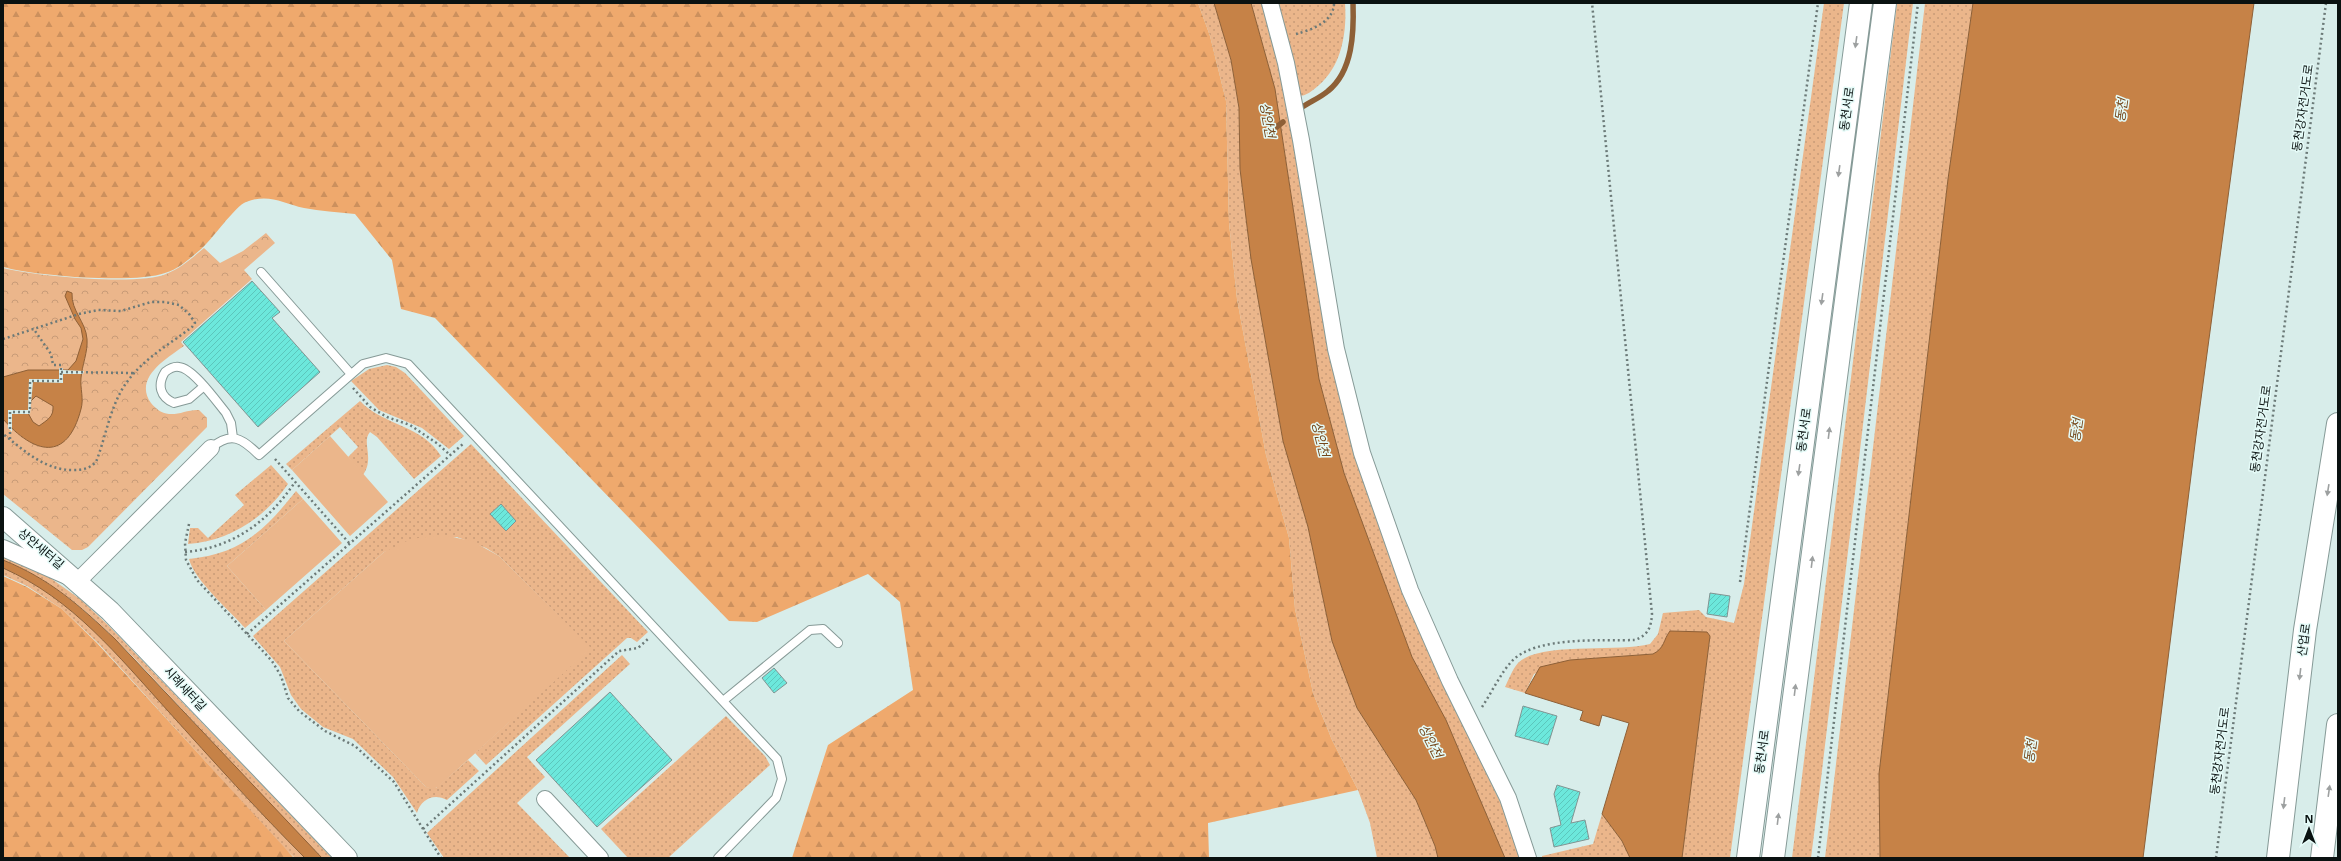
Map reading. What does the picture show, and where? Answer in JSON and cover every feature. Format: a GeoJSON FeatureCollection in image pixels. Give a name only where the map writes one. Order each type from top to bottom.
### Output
{"type":"FeatureCollection","features":[{"type":"Feature","properties":{"kind":"main road","name":"동천서로"},"geometry":{"type":"LineString","coordinates":[[1748,858],[1861,3]]}},
{"type":"Feature","properties":{"kind":"main road","name":"동천서로"},"geometry":{"type":"LineString","coordinates":[[1773,858],[1885,3]]}},
{"type":"Feature","properties":{"kind":"main road","name":"산업로"},"geometry":{"type":"LineString","coordinates":[[2278,858],[2305,630],[2338,424]]}},
{"type":"Feature","properties":{"kind":"main road"},"geometry":{"type":"LineString","coordinates":[[2322,858],[2338,725]]}},
{"type":"Feature","properties":{"kind":"street"},"geometry":{"type":"LineString","coordinates":[[1270,3],[1280,38],[1301,140],[1330,319],[1351,416],[1394,551],[1425,628],[1508,798],[1528,858]]}},
{"type":"Feature","properties":{"kind":"street"},"geometry":{"type":"LineString","coordinates":[[78,581],[211,448]]}},
{"type":"Feature","properties":{"kind":"street","name":"상안새터길"},"geometry":{"type":"LineString","coordinates":[[3,517],[78,581]]}},
{"type":"Feature","properties":{"kind":"street","name":"시례새터길"},"geometry":{"type":"LineString","coordinates":[[3,548],[78,581],[135,636],[347,858]]}},
{"type":"Feature","properties":{"kind":"street"},"geometry":{"type":"LineString","coordinates":[[545,799],[600,858]]}},
{"type":"Feature","properties":{"kind":"lane"},"geometry":{"type":"LineString","coordinates":[[261,272],[348,376]]}},
{"type":"Feature","properties":{"kind":"lane"},"geometry":{"type":"LineString","coordinates":[[211,448],[226,438],[233,438],[248,443],[259,455],[363,364],[378,359],[402,361],[412,368],[777,759],[782,780],[776,798],[718,858]]}},
{"type":"Feature","properties":{"kind":"lane"},"geometry":{"type":"LineString","coordinates":[[203,387],[189,399],[174,403],[167,400],[162,394],[160,386],[165,372],[179,367],[186,369],[203,387],[229,417],[233,438]]}},
{"type":"Feature","properties":{"kind":"lane"},"geometry":{"type":"LineString","coordinates":[[723,701],[810,630],[823,629],[838,643]]}},
{"type":"Feature","properties":{"kind":"path"},"geometry":{"type":"LineString","coordinates":[[1280,38],[1316,27],[1330,17],[1334,3]]}},
{"type":"Feature","properties":{"kind":"path"},"geometry":{"type":"LineString","coordinates":[[1472,725],[1506,669],[1522,653],[1561,643],[1635,640],[1644,637],[1651,624],[1652,614],[1592,3]]}},
{"type":"Feature","properties":{"kind":"path"},"geometry":{"type":"LineString","coordinates":[[1740,582],[1818,3]]}},
{"type":"Feature","properties":{"kind":"path"},"geometry":{"type":"LineString","coordinates":[[1818,858],[1918,3]]}},
{"type":"Feature","properties":{"kind":"path","name":"동천강자전거도로"},"geometry":{"type":"LineString","coordinates":[[2216,858],[2326,3]]}},
{"type":"Feature","properties":{"kind":"path"},"geometry":{"type":"LineString","coordinates":[[3,339],[78,314],[98,310],[121,311],[157,301],[172,303],[190,314],[194,321],[192,327],[134,373],[126,383],[117,401],[100,452],[92,466],[70,470],[45,464],[3,434]]}},
{"type":"Feature","properties":{"kind":"path"},"geometry":{"type":"LineString","coordinates":[[10,439],[10,412],[30,412],[30,381],[61,381],[61,365],[53,365],[53,360],[46,345],[33,328]]}},
{"type":"Feature","properties":{"kind":"path"},"geometry":{"type":"LineString","coordinates":[[61,372],[134,373]]}},
{"type":"Feature","properties":{"kind":"path"},"geometry":{"type":"LineString","coordinates":[[348,376],[370,407],[387,417],[410,425],[432,439],[450,455]]}},
{"type":"Feature","properties":{"kind":"path"},"geometry":{"type":"LineString","coordinates":[[247,634],[474,435]]}},
{"type":"Feature","properties":{"kind":"path"},"geometry":{"type":"LineString","coordinates":[[266,448],[350,544]]}},
{"type":"Feature","properties":{"kind":"path"},"geometry":{"type":"LineString","coordinates":[[185,552],[223,544],[251,529],[285,498],[295,482]]}},
{"type":"Feature","properties":{"kind":"path"},"geometry":{"type":"LineString","coordinates":[[189,524],[185,552],[188,568],[197,580],[278,669],[292,704],[316,726],[355,746],[394,782],[441,858]]}},
{"type":"Feature","properties":{"kind":"path"},"geometry":{"type":"LineString","coordinates":[[423,829],[619,651],[641,646],[657,630]]}},
{"type":"Feature","properties":{"kind":"green space"},"geometry":{"type":"Polygon","coordinates":[[[3,3],[1198,3],[1210,36],[1226,101],[1229,223],[1237,299],[1266,455],[1289,538],[1295,609],[1313,693],[1332,740],[1358,790],[1208,823],[1209,858],[792,858],[828,745],[913,690],[900,602],[868,574],[757,622],[729,621],[435,318],[401,309],[392,260],[355,214],[304,208],[269,199],[254,199],[246,202],[236,210],[205,245],[184,263],[165,273],[151,276],[132,278],[85,278],[60,276],[3,267],[3,3]]]}},
{"type":"Feature","properties":{"kind":"green space"},"geometry":{"type":"Polygon","coordinates":[[[1198,3],[1214,3],[1231,60],[1239,108],[1240,169],[1251,259],[1283,441],[1308,527],[1332,641],[1357,708],[1416,800],[1435,846],[1438,858],[1377,858],[1370,823],[1358,790],[1332,740],[1313,693],[1295,609],[1289,538],[1266,455],[1237,299],[1229,223],[1226,101],[1210,36],[1198,3]]]}},
{"type":"Feature","properties":{"kind":"green space"},"geometry":{"type":"Polygon","coordinates":[[[1251,3],[1266,3],[1272,22],[1337,376],[1482,764],[1503,808],[1521,858],[1505,858],[1446,720],[1412,657],[1344,473],[1319,379],[1275,89],[1251,3]]]}},
{"type":"Feature","properties":{"kind":"green space"},"geometry":{"type":"Polygon","coordinates":[[[1276,3],[1345,3],[1344,36],[1338,58],[1327,77],[1309,93],[1304,95],[1298,96],[1276,3]]]}},
{"type":"Feature","properties":{"kind":"green space"},"geometry":{"type":"Polygon","coordinates":[[[1824,3],[1844,3],[1730,858],[1682,858],[1710,637],[1707,632],[1667,635],[1663,647],[1653,654],[1570,660],[1534,674],[1525,693],[1505,687],[1518,663],[1529,656],[1543,652],[1561,650],[1619,648],[1650,644],[1658,634],[1663,613],[1699,610],[1706,617],[1734,623],[1744,584],[1824,3]]]}},
{"type":"Feature","properties":{"kind":"green space"},"geometry":{"type":"Polygon","coordinates":[[[1897,3],[1913,3],[1821,779],[1811,858],[1792,858],[1897,3]]]}},
{"type":"Feature","properties":{"kind":"green space"},"geometry":{"type":"Polygon","coordinates":[[[1925,3],[1973,3],[1948,179],[1879,774],[1880,858],[1825,858],[1925,3]]]}},
{"type":"Feature","properties":{"kind":"green space"},"geometry":{"type":"Polygon","coordinates":[[[266,233],[275,243],[244,270],[252,279],[181,342],[184,346],[169,356],[154,370],[146,385],[147,394],[151,403],[159,410],[164,413],[173,414],[199,410],[207,418],[207,427],[88,547],[82,550],[72,550],[3,494],[3,268],[61,277],[111,279],[153,278],[177,269],[204,248],[220,263],[243,251],[266,233]]]}},
{"type":"Feature","properties":{"kind":"green space"},"geometry":{"type":"Polygon","coordinates":[[[387,365],[396,367],[405,373],[464,436],[449,449],[422,428],[379,410],[351,381],[369,369],[387,365]]]}},
{"type":"Feature","properties":{"kind":"green space"},"geometry":{"type":"Polygon","coordinates":[[[360,401],[380,416],[424,438],[441,456],[414,479],[377,437],[370,432],[367,441],[368,463],[363,475],[348,457],[358,447],[340,427],[292,470],[286,464],[360,401]]]}},
{"type":"Feature","properties":{"kind":"green space"},"geometry":{"type":"Polygon","coordinates":[[[330,436],[388,502],[350,536],[292,470],[330,436]]]}},
{"type":"Feature","properties":{"kind":"green space"},"geometry":{"type":"Polygon","coordinates":[[[471,444],[648,632],[637,642],[631,638],[627,638],[486,765],[475,753],[590,648],[499,556],[486,548],[457,537],[384,552],[284,641],[426,787],[436,788],[468,760],[479,771],[447,800],[433,797],[422,804],[417,813],[393,777],[353,739],[323,727],[301,709],[291,695],[280,667],[253,636],[471,444]]]}},
{"type":"Feature","properties":{"kind":"green space"},"geometry":{"type":"Polygon","coordinates":[[[271,465],[288,484],[268,507],[245,526],[232,533],[203,542],[188,544],[190,528],[198,528],[208,538],[244,505],[235,495],[271,465]]]}},
{"type":"Feature","properties":{"kind":"green space"},"geometry":{"type":"Polygon","coordinates":[[[296,491],[303,499],[227,566],[266,610],[245,628],[205,586],[192,567],[189,559],[223,552],[238,546],[250,538],[274,517],[296,491]]]}},
{"type":"Feature","properties":{"kind":"green space"},"geometry":{"type":"Polygon","coordinates":[[[303,499],[342,543],[266,610],[227,566],[303,499]]]}},
{"type":"Feature","properties":{"kind":"green space"},"geometry":{"type":"Polygon","coordinates":[[[442,535],[472,541],[499,556],[591,648],[438,787],[433,789],[426,787],[284,641],[384,552],[411,539],[442,535]]]}},
{"type":"Feature","properties":{"kind":"green space"},"geometry":{"type":"Polygon","coordinates":[[[3,555],[49,577],[80,599],[108,625],[332,858],[322,858],[139,663],[98,623],[77,604],[54,587],[3,560],[3,555]]]}},
{"type":"Feature","properties":{"kind":"green space"},"geometry":{"type":"Polygon","coordinates":[[[3,568],[51,595],[111,648],[252,803],[305,858],[295,858],[282,846],[98,643],[62,609],[27,586],[3,575],[3,568]]]}},
{"type":"Feature","properties":{"kind":"green space"},"geometry":{"type":"Polygon","coordinates":[[[3,576],[27,587],[62,609],[97,643],[294,858],[3,858],[3,576]]]}},
{"type":"Feature","properties":{"kind":"green space"},"geometry":{"type":"Polygon","coordinates":[[[622,655],[630,664],[527,757],[545,777],[517,803],[570,858],[444,858],[427,833],[622,655]]]}},
{"type":"Feature","properties":{"kind":"green space"},"geometry":{"type":"Polygon","coordinates":[[[726,716],[765,756],[770,765],[668,858],[628,858],[601,829],[726,716]]]}},
{"type":"Feature","properties":{"kind":"green space"},"geometry":{"type":"Polygon","coordinates":[[[1602,814],[1622,841],[1630,858],[1542,858],[1542,856],[1593,844],[1602,814]]]}},
{"type":"Feature","properties":{"kind":"water","name":"상안천"},"geometry":{"type":"Polygon","coordinates":[[[1214,3],[1251,3],[1275,89],[1319,379],[1344,473],[1412,657],[1446,720],[1505,858],[1438,858],[1435,846],[1416,800],[1357,708],[1332,641],[1308,527],[1283,441],[1251,259],[1240,169],[1239,108],[1231,60],[1214,3]]]}},
{"type":"Feature","properties":{"kind":"water","name":"동천"},"geometry":{"type":"Polygon","coordinates":[[[1973,3],[2254,3],[2196,436],[2143,858],[1880,858],[1879,774],[1948,179],[1973,3]]]}},
{"type":"Feature","properties":{"kind":"water"},"geometry":{"type":"Polygon","coordinates":[[[67,291],[72,293],[72,299],[84,327],[87,339],[87,349],[81,378],[82,405],[75,426],[67,438],[58,445],[48,447],[26,440],[3,419],[3,377],[28,370],[68,370],[76,361],[83,339],[81,328],[75,319],[65,296],[67,291]],[[36,396],[31,401],[28,413],[33,422],[39,426],[51,416],[53,406],[36,396]]]}},
{"type":"Feature","properties":{"kind":"water"},"geometry":{"type":"Polygon","coordinates":[[[3,560],[20,567],[50,584],[76,604],[115,639],[322,858],[305,858],[253,804],[93,630],[73,612],[51,596],[28,581],[3,568],[3,560]]]}},
{"type":"Feature","properties":{"kind":"water"},"geometry":{"type":"Polygon","coordinates":[[[1670,631],[1707,632],[1710,636],[1682,858],[1630,858],[1622,841],[1602,814],[1629,723],[1602,715],[1599,726],[1580,720],[1583,711],[1525,693],[1540,667],[1570,660],[1653,654],[1660,649],[1670,631]]]}},
{"type":"Feature","properties":{"kind":"pier"},"geometry":{"type":"Polygon","coordinates":[[[59,368],[63,368],[63,370],[84,371],[83,374],[63,374],[63,383],[33,382],[30,414],[12,414],[12,432],[8,428],[8,410],[28,410],[29,379],[59,379],[59,368]]]}},
{"type":"Feature","properties":{"kind":"building"},"geometry":{"type":"Polygon","coordinates":[[[252,281],[280,312],[272,318],[320,372],[258,427],[183,342],[252,281]]]}},
{"type":"Feature","properties":{"kind":"building"},"geometry":{"type":"Polygon","coordinates":[[[501,504],[516,521],[506,531],[490,514],[501,504]]]}},
{"type":"Feature","properties":{"kind":"building"},"geometry":{"type":"Polygon","coordinates":[[[1710,593],[1730,596],[1727,617],[1707,614],[1710,593]]]}},
{"type":"Feature","properties":{"kind":"building"},"geometry":{"type":"Polygon","coordinates":[[[774,668],[787,683],[774,693],[762,678],[774,668]]]}},
{"type":"Feature","properties":{"kind":"building"},"geometry":{"type":"Polygon","coordinates":[[[610,692],[672,760],[597,827],[536,760],[610,692]]]}},
{"type":"Feature","properties":{"kind":"building"},"geometry":{"type":"Polygon","coordinates":[[[1523,706],[1557,716],[1548,745],[1515,736],[1523,706]]]}},
{"type":"Feature","properties":{"kind":"building"},"geometry":{"type":"Polygon","coordinates":[[[1557,785],[1580,792],[1571,823],[1585,820],[1589,839],[1554,847],[1550,828],[1561,825],[1554,794],[1557,785]]]}},
{"type":"Feature","properties":{"kind":"waterway"},"geometry":{"type":"LineString","coordinates":[[1304,106],[1328,91],[1343,73],[1352,38],[1353,3]]}},
{"type":"Feature","properties":{"kind":"waterway","name":"상안천"},"geometry":{"type":"LineString","coordinates":[[1274,129],[1283,122]]}}]}
